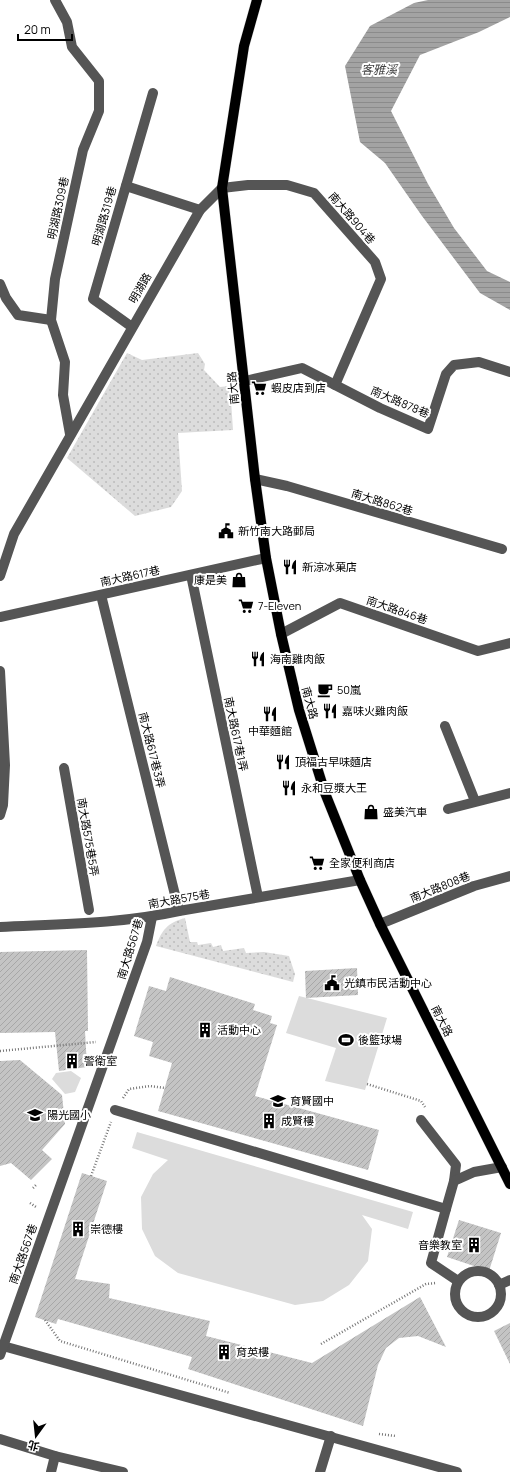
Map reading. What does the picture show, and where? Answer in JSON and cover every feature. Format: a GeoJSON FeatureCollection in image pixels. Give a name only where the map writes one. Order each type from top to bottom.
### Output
{"type":"FeatureCollection","features":[{"type":"Feature","properties":{"kind":"main road"},"geometry":{"type":"LineString","coordinates":[[222,188],[244,46],[257,0]]}},
{"type":"Feature","properties":{"kind":"main road","name":"南大路"},"geometry":{"type":"LineString","coordinates":[[222,188],[255,479],[266,558],[281,634],[299,710],[325,793],[360,880],[380,924],[510,1184]]}},
{"type":"Feature","properties":{"kind":"street","name":"明湖路309巷"},"geometry":{"type":"LineString","coordinates":[[55,0],[67,22],[72,47],[99,81],[99,111],[83,150],[55,279],[51,320],[65,362],[63,395],[70,434]]}},
{"type":"Feature","properties":{"kind":"street","name":"明湖路319巷"},"geometry":{"type":"LineString","coordinates":[[132,327],[93,299],[153,93]]}},
{"type":"Feature","properties":{"kind":"street","name":"南大路904巷"},"geometry":{"type":"LineString","coordinates":[[222,188],[248,185],[287,185],[314,193],[375,262],[381,279],[335,385]]}},
{"type":"Feature","properties":{"kind":"street"},"geometry":{"type":"LineString","coordinates":[[126,186],[200,210]]}},
{"type":"Feature","properties":{"kind":"street","name":"明湖路"},"geometry":{"type":"LineString","coordinates":[[0,576],[14,534],[70,434],[200,210],[222,188]]}},
{"type":"Feature","properties":{"kind":"street"},"geometry":{"type":"LineString","coordinates":[[0,284],[6,298],[18,315],[51,320]]}},
{"type":"Feature","properties":{"kind":"street","name":"南大路878巷"},"geometry":{"type":"LineString","coordinates":[[245,381],[302,368],[380,408],[428,429],[446,374],[454,365],[479,362],[510,372]]}},
{"type":"Feature","properties":{"kind":"street","name":"南大路862巷"},"geometry":{"type":"LineString","coordinates":[[255,479],[287,486],[502,550]]}},
{"type":"Feature","properties":{"kind":"street","name":"南大路617巷"},"geometry":{"type":"LineString","coordinates":[[0,617],[266,558]]}},
{"type":"Feature","properties":{"kind":"street","name":"南大路617巷1弄"},"geometry":{"type":"LineString","coordinates":[[191,575],[258,897]]}},
{"type":"Feature","properties":{"kind":"street","name":"南大路617巷3弄"},"geometry":{"type":"LineString","coordinates":[[101,595],[179,911]]}},
{"type":"Feature","properties":{"kind":"street","name":"南大路846巷"},"geometry":{"type":"LineString","coordinates":[[281,634],[340,603],[478,651],[510,643]]}},
{"type":"Feature","properties":{"kind":"street"},"geometry":{"type":"LineString","coordinates":[[0,671],[5,765],[3,805],[0,815]]}},
{"type":"Feature","properties":{"kind":"street"},"geometry":{"type":"LineString","coordinates":[[445,726],[475,801]]}},
{"type":"Feature","properties":{"kind":"street","name":"南大路575巷5弄"},"geometry":{"type":"LineString","coordinates":[[64,768],[89,910]]}},
{"type":"Feature","properties":{"kind":"street"},"geometry":{"type":"LineString","coordinates":[[448,809],[510,793]]}},
{"type":"Feature","properties":{"kind":"street","name":"南大路808巷"},"geometry":{"type":"LineString","coordinates":[[380,924],[474,886],[510,876]]}},
{"type":"Feature","properties":{"kind":"street","name":"南大路575巷"},"geometry":{"type":"LineString","coordinates":[[0,927],[93,923],[152,917],[360,880]]}},
{"type":"Feature","properties":{"kind":"street","name":"南大路567巷"},"geometry":{"type":"LineString","coordinates":[[152,917],[147,942],[2,1350],[331,1436],[427,1468],[457,1472]]}},
{"type":"Feature","properties":{"kind":"street"},"geometry":{"type":"LineString","coordinates":[[115,1110],[446,1209]]}},
{"type":"Feature","properties":{"kind":"street"},"geometry":{"type":"LineString","coordinates":[[421,1120],[456,1165],[454,1181],[431,1263],[458,1281]]}},
{"type":"Feature","properties":{"kind":"street"},"geometry":{"type":"LineString","coordinates":[[454,1181],[474,1172],[502,1168]]}},
{"type":"Feature","properties":{"kind":"street"},"geometry":{"type":"LineString","coordinates":[[469,1272],[483,1272],[490,1274],[499,1285],[500,1298],[498,1305],[488,1314],[474,1316],[467,1314],[460,1309],[456,1303],[455,1288],[458,1281],[469,1272]]}},
{"type":"Feature","properties":{"kind":"street"},"geometry":{"type":"LineString","coordinates":[[499,1285],[510,1280]]}},
{"type":"Feature","properties":{"kind":"street"},"geometry":{"type":"LineString","coordinates":[[320,1472],[331,1436]]}},
{"type":"Feature","properties":{"kind":"street"},"geometry":{"type":"LineString","coordinates":[[0,1439],[55,1456],[123,1472]]}},
{"type":"Feature","properties":{"kind":"street"},"geometry":{"type":"LineString","coordinates":[[51,1472],[55,1456]]}},
{"type":"Feature","properties":{"kind":"path"},"geometry":{"type":"LineString","coordinates":[[0,1051],[111,1042]]}},
{"type":"Feature","properties":{"kind":"path"},"geometry":{"type":"LineString","coordinates":[[33,1188],[37,1184]]}},
{"type":"Feature","properties":{"kind":"path"},"geometry":{"type":"LineString","coordinates":[[30,1203],[36,1207]]}},
{"type":"Feature","properties":{"kind":"path"},"geometry":{"type":"LineString","coordinates":[[321,1344],[426,1284],[458,1281]]}},
{"type":"Feature","properties":{"kind":"path"},"geometry":{"type":"LineString","coordinates":[[45,1320],[60,1341],[232,1393]]}},
{"type":"Feature","properties":{"kind":"path"},"geometry":{"type":"LineString","coordinates":[[374,1434],[396,1436]]}},
{"type":"Feature","properties":{"kind":"shaded area"},"geometry":{"type":"Polygon","coordinates":[[[127,353],[142,360],[198,353],[205,364],[204,370],[220,387],[230,386],[233,430],[178,433],[182,491],[171,507],[135,516],[67,458],[127,353]]]}},
{"type":"Feature","properties":{"kind":"shaded area"},"geometry":{"type":"Polygon","coordinates":[[[185,918],[190,942],[197,942],[198,945],[211,943],[213,947],[221,945],[223,951],[244,948],[246,953],[264,952],[289,956],[295,974],[293,982],[156,946],[163,931],[169,925],[185,918]]]}},
{"type":"Feature","properties":{"kind":"shaded area","name":"後籃球場"},"geometry":{"type":"Polygon","coordinates":[[[299,996],[387,1018],[365,1090],[325,1081],[336,1048],[286,1033],[299,996]]]}},
{"type":"Feature","properties":{"kind":"shaded area"},"geometry":{"type":"Polygon","coordinates":[[[71,1071],[81,1078],[75,1092],[65,1094],[52,1079],[56,1073],[71,1071]]]}},
{"type":"Feature","properties":{"kind":"shaded area"},"geometry":{"type":"Polygon","coordinates":[[[137,1132],[413,1212],[408,1229],[362,1215],[372,1229],[368,1261],[349,1285],[323,1301],[295,1305],[178,1273],[155,1256],[142,1229],[141,1197],[153,1174],[168,1160],[132,1148],[137,1132]]]}},
{"type":"Feature","properties":{"kind":"water","name":"客雅溪"},"geometry":{"type":"Polygon","coordinates":[[[428,0],[510,0],[510,17],[479,32],[420,55],[391,111],[428,184],[454,228],[487,271],[510,282],[510,310],[480,293],[422,216],[385,163],[360,142],[345,66],[370,26],[414,3],[428,0]]]}},
{"type":"Feature","properties":{"kind":"building"},"geometry":{"type":"Polygon","coordinates":[[[87,950],[88,1031],[85,1031],[87,1067],[59,1071],[55,1032],[0,1033],[0,952],[87,950]]]}},
{"type":"Feature","properties":{"kind":"building","name":"光鎮市民活動中心"},"geometry":{"type":"Polygon","coordinates":[[[357,968],[358,995],[306,998],[305,971],[357,968]]]}},
{"type":"Feature","properties":{"kind":"building"},"geometry":{"type":"Polygon","coordinates":[[[170,977],[255,1004],[253,1010],[272,1016],[270,1023],[277,1025],[255,1096],[379,1130],[368,1170],[158,1111],[172,1063],[149,1056],[153,1042],[134,1036],[149,986],[166,991],[170,977]]]}},
{"type":"Feature","properties":{"kind":"building"},"geometry":{"type":"Polygon","coordinates":[[[20,1060],[62,1095],[65,1124],[42,1150],[52,1159],[31,1180],[11,1163],[0,1166],[0,1061],[20,1060]]]}},
{"type":"Feature","properties":{"kind":"building","name":"育英樓"},"geometry":{"type":"Polygon","coordinates":[[[82,1173],[107,1181],[75,1279],[110,1284],[109,1298],[210,1321],[206,1336],[312,1363],[420,1297],[446,1347],[418,1336],[399,1338],[386,1348],[378,1365],[363,1426],[188,1369],[192,1357],[58,1319],[56,1324],[35,1317],[82,1173]]]}},
{"type":"Feature","properties":{"kind":"building","name":"音樂教室"},"geometry":{"type":"Polygon","coordinates":[[[459,1220],[501,1233],[489,1271],[447,1257],[459,1220]]]}},
{"type":"Feature","properties":{"kind":"building"},"geometry":{"type":"Polygon","coordinates":[[[510,1323],[510,1364],[494,1331],[510,1323]]]}},
{"type":"Feature","properties":{"kind":"place","name":"蝦皮店到店"},"geometry":{"type":"Point","coordinates":[259,388]}},
{"type":"Feature","properties":{"kind":"place","name":"新竹南大路郵局"},"geometry":{"type":"Point","coordinates":[226,531]}},
{"type":"Feature","properties":{"kind":"place","name":"新涼冰菓店"},"geometry":{"type":"Point","coordinates":[290,567]}},
{"type":"Feature","properties":{"kind":"place","name":"康是美"},"geometry":{"type":"Point","coordinates":[239,580]}},
{"type":"Feature","properties":{"kind":"place","name":"7-Eleven"},"geometry":{"type":"Point","coordinates":[246,606]}},
{"type":"Feature","properties":{"kind":"place","name":"海南雞肉飯"},"geometry":{"type":"Point","coordinates":[258,659]}},
{"type":"Feature","properties":{"kind":"place","name":"50嵐"},"geometry":{"type":"Point","coordinates":[325,690]}},
{"type":"Feature","properties":{"kind":"place","name":"嘉味火雞肉飯"},"geometry":{"type":"Point","coordinates":[330,711]}},
{"type":"Feature","properties":{"kind":"place","name":"中華麵館"},"geometry":{"type":"Point","coordinates":[270,714]}},
{"type":"Feature","properties":{"kind":"place","name":"頂福古早味麵店"},"geometry":{"type":"Point","coordinates":[283,762]}},
{"type":"Feature","properties":{"kind":"place","name":"永和豆漿大王"},"geometry":{"type":"Point","coordinates":[289,788]}},
{"type":"Feature","properties":{"kind":"place","name":"盛美汽車"},"geometry":{"type":"Point","coordinates":[371,812]}},
{"type":"Feature","properties":{"kind":"place","name":"全家便利商店"},"geometry":{"type":"Point","coordinates":[317,863]}},
{"type":"Feature","properties":{"kind":"place","name":"光鎮市民活動中心"},"geometry":{"type":"Point","coordinates":[332,983]}},
{"type":"Feature","properties":{"kind":"place","name":"活動中心"},"geometry":{"type":"Point","coordinates":[205,1030]}},
{"type":"Feature","properties":{"kind":"place","name":"後籃球場"},"geometry":{"type":"Point","coordinates":[346,1040]}},
{"type":"Feature","properties":{"kind":"place","name":"警衛室"},"geometry":{"type":"Point","coordinates":[72,1061]}},
{"type":"Feature","properties":{"kind":"place","name":"育賢國中"},"geometry":{"type":"Point","coordinates":[278,1101]}},
{"type":"Feature","properties":{"kind":"place","name":"陽光國小"},"geometry":{"type":"Point","coordinates":[35,1115]}},
{"type":"Feature","properties":{"kind":"place","name":"成賢樓"},"geometry":{"type":"Point","coordinates":[269,1121]}},
{"type":"Feature","properties":{"kind":"place","name":"崇德樓"},"geometry":{"type":"Point","coordinates":[78,1229]}},
{"type":"Feature","properties":{"kind":"place","name":"音樂教室"},"geometry":{"type":"Point","coordinates":[474,1245]}},
{"type":"Feature","properties":{"kind":"place","name":"育英樓"},"geometry":{"type":"Point","coordinates":[224,1352]}}]}
